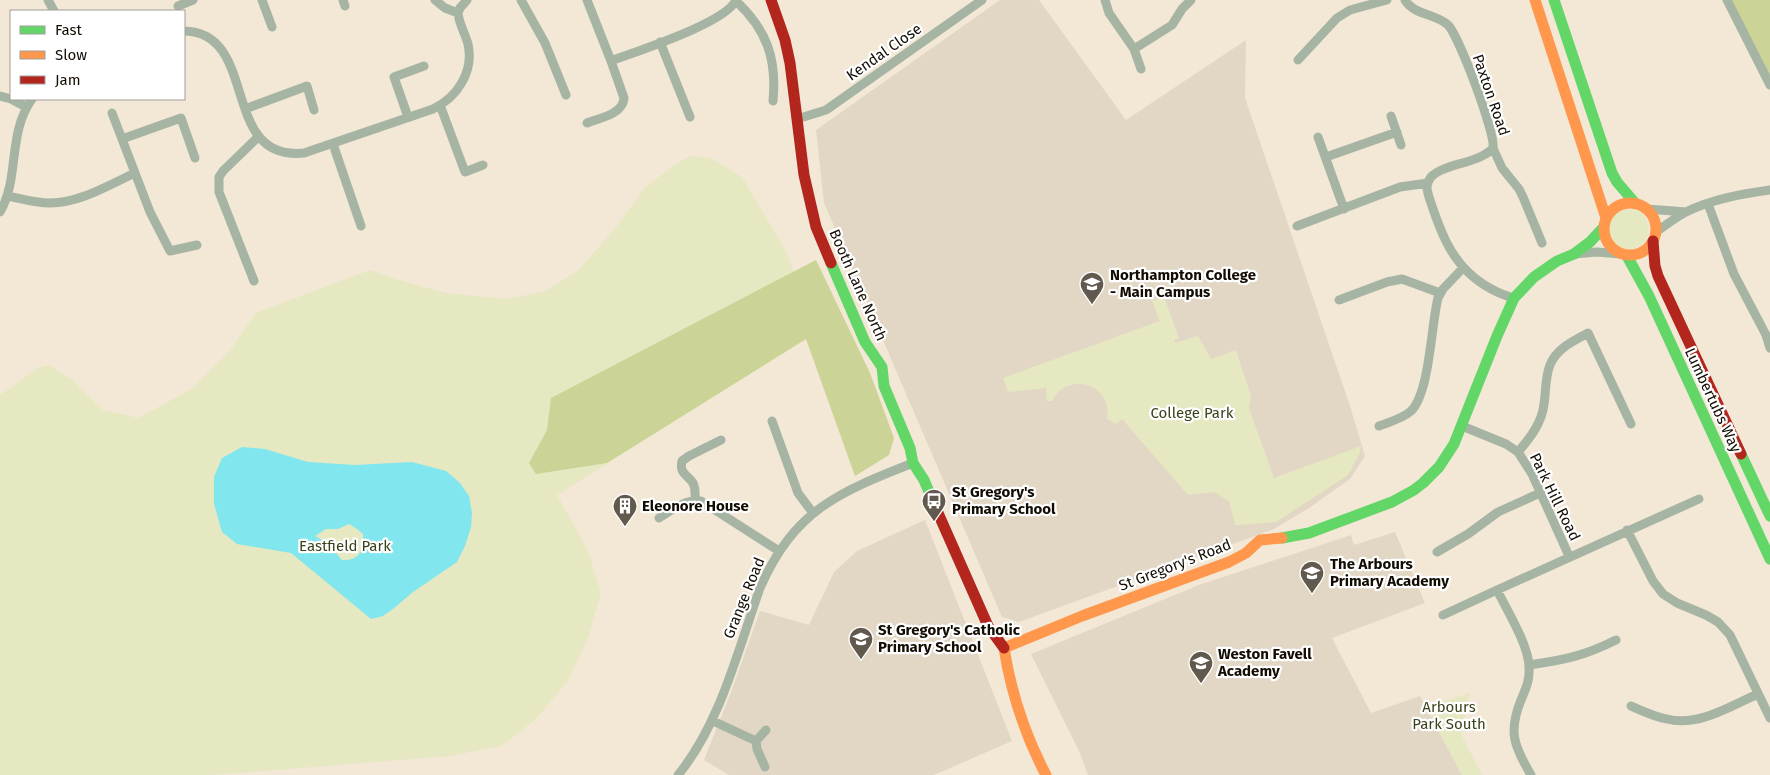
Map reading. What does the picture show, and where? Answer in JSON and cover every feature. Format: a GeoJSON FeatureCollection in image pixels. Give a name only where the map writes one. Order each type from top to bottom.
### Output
{"type":"FeatureCollection","features":[{"type":"Feature","properties":{"kind":"main road","name":"Booth Lane North"},"geometry":{"type":"LineString","coordinates":[[771,0],[785,40],[790,63],[804,175],[816,227],[865,342],[882,367],[884,386],[910,448],[913,462],[924,480],[984,618],[991,632],[1004,648]]}},
{"type":"Feature","properties":{"kind":"main road"},"geometry":{"type":"LineString","coordinates":[[1535,0],[1604,223],[1604,236],[1607,244],[1624,255],[1643,252],[1655,236],[1656,223],[1647,209],[1635,203],[1617,182],[1612,172],[1554,0]]}},
{"type":"Feature","properties":{"kind":"main road"},"geometry":{"type":"LineString","coordinates":[[1604,223],[1611,211],[1618,206],[1626,203],[1635,203]]}},
{"type":"Feature","properties":{"kind":"main road","name":"St Gregory's Road"},"geometry":{"type":"LineString","coordinates":[[1004,648],[1082,616],[1229,562],[1246,553],[1260,540],[1309,533],[1398,499],[1423,483],[1448,456],[1514,298],[1524,286],[1539,274],[1558,261],[1574,254],[1590,242],[1604,223]]}},
{"type":"Feature","properties":{"kind":"main road","name":"Lumbertubs Way"},"geometry":{"type":"LineString","coordinates":[[1655,236],[1655,266],[1658,276],[1770,516]]}},
{"type":"Feature","properties":{"kind":"main road","name":"Lumbertubs Way"},"geometry":{"type":"LineString","coordinates":[[1624,255],[1648,296],[1770,559]]}},
{"type":"Feature","properties":{"kind":"main road"},"geometry":{"type":"LineString","coordinates":[[1004,648],[1016,702],[1028,737],[1046,775]]}},
{"type":"Feature","properties":{"kind":"street"},"geometry":{"type":"LineString","coordinates":[[177,6],[192,0]]}},
{"type":"Feature","properties":{"kind":"street"},"geometry":{"type":"LineString","coordinates":[[262,0],[272,27]]}},
{"type":"Feature","properties":{"kind":"street"},"geometry":{"type":"LineString","coordinates":[[435,0],[445,8],[458,13]]}},
{"type":"Feature","properties":{"kind":"street"},"geometry":{"type":"LineString","coordinates":[[185,31],[207,36],[220,47],[229,64],[258,137],[277,150],[294,154],[304,153],[408,118],[440,105],[457,91],[468,68],[468,47],[458,13],[467,0]]}},
{"type":"Feature","properties":{"kind":"street"},"geometry":{"type":"LineString","coordinates":[[521,0],[545,43],[566,95]]}},
{"type":"Feature","properties":{"kind":"street"},"geometry":{"type":"LineString","coordinates":[[586,0],[623,92],[624,103],[619,109],[587,123]]}},
{"type":"Feature","properties":{"kind":"street","name":"Kendal Close"},"geometry":{"type":"LineString","coordinates":[[797,119],[826,110],[982,0]]}},
{"type":"Feature","properties":{"kind":"street"},"geometry":{"type":"LineString","coordinates":[[1104,0],[1109,13],[1134,49],[1141,69]]}},
{"type":"Feature","properties":{"kind":"street"},"geometry":{"type":"LineString","coordinates":[[1134,49],[1172,25],[1182,9],[1191,0]]}},
{"type":"Feature","properties":{"kind":"street"},"geometry":{"type":"LineString","coordinates":[[1298,60],[1336,18],[1343,13],[1388,0]]}},
{"type":"Feature","properties":{"kind":"street","name":"Paxton Road"},"geometry":{"type":"LineString","coordinates":[[1405,0],[1416,11],[1442,21],[1452,30],[1494,139],[1493,148],[1486,155],[1434,174],[1428,183]]}},
{"type":"Feature","properties":{"kind":"street"},"geometry":{"type":"LineString","coordinates":[[1727,0],[1770,85]]}},
{"type":"Feature","properties":{"kind":"street"},"geometry":{"type":"LineString","coordinates":[[611,61],[715,19],[736,1],[756,22],[772,58],[775,72],[773,101]]}},
{"type":"Feature","properties":{"kind":"street"},"geometry":{"type":"LineString","coordinates":[[660,42],[690,117]]}},
{"type":"Feature","properties":{"kind":"street"},"geometry":{"type":"LineString","coordinates":[[408,118],[394,77],[424,66]]}},
{"type":"Feature","properties":{"kind":"street"},"geometry":{"type":"LineString","coordinates":[[245,108],[307,86],[314,110]]}},
{"type":"Feature","properties":{"kind":"street"},"geometry":{"type":"LineString","coordinates":[[0,212],[8,196],[19,124],[29,103],[16,100]]}},
{"type":"Feature","properties":{"kind":"street"},"geometry":{"type":"LineString","coordinates":[[440,105],[465,172],[483,165]]}},
{"type":"Feature","properties":{"kind":"street"},"geometry":{"type":"LineString","coordinates":[[112,113],[150,212],[170,251],[197,245]]}},
{"type":"Feature","properties":{"kind":"street"},"geometry":{"type":"LineString","coordinates":[[1392,116],[1401,145]]}},
{"type":"Feature","properties":{"kind":"street"},"geometry":{"type":"LineString","coordinates":[[122,139],[181,118],[195,158]]}},
{"type":"Feature","properties":{"kind":"street"},"geometry":{"type":"LineString","coordinates":[[1326,157],[1397,132]]}},
{"type":"Feature","properties":{"kind":"street"},"geometry":{"type":"LineString","coordinates":[[254,281],[221,199],[218,184],[219,177],[223,171],[258,137]]}},
{"type":"Feature","properties":{"kind":"street"},"geometry":{"type":"LineString","coordinates":[[1318,137],[1344,209]]}},
{"type":"Feature","properties":{"kind":"street"},"geometry":{"type":"LineString","coordinates":[[333,144],[361,226]]}},
{"type":"Feature","properties":{"kind":"street"},"geometry":{"type":"LineString","coordinates":[[1493,148],[1502,168],[1519,189],[1542,243]]}},
{"type":"Feature","properties":{"kind":"street"},"geometry":{"type":"LineString","coordinates":[[8,196],[37,202],[63,202],[96,191],[135,173]]}},
{"type":"Feature","properties":{"kind":"street"},"geometry":{"type":"LineString","coordinates":[[1297,226],[1400,187],[1428,183],[1428,192],[1444,236],[1463,268],[1488,286],[1505,296],[1514,298]]}},
{"type":"Feature","properties":{"kind":"street"},"geometry":{"type":"LineString","coordinates":[[1655,236],[1686,212],[1740,194],[1770,190]]}},
{"type":"Feature","properties":{"kind":"street"},"geometry":{"type":"LineString","coordinates":[[1708,204],[1734,274],[1768,334],[1770,348]]}},
{"type":"Feature","properties":{"kind":"street"},"geometry":{"type":"LineString","coordinates":[[1647,209],[1686,212]]}},
{"type":"Feature","properties":{"kind":"street"},"geometry":{"type":"LineString","coordinates":[[1574,254],[1597,252],[1624,255]]}},
{"type":"Feature","properties":{"kind":"street"},"geometry":{"type":"LineString","coordinates":[[1379,426],[1412,410],[1418,398],[1424,377],[1440,293],[1447,283],[1463,268]]}},
{"type":"Feature","properties":{"kind":"street"},"geometry":{"type":"LineString","coordinates":[[1339,300],[1387,282],[1402,279],[1440,293]]}},
{"type":"Feature","properties":{"kind":"street"},"geometry":{"type":"LineString","coordinates":[[1518,452],[1530,439],[1541,417],[1550,365],[1559,351],[1588,332],[1631,424]]}},
{"type":"Feature","properties":{"kind":"street"},"geometry":{"type":"LineString","coordinates":[[772,421],[798,493],[813,513]]}},
{"type":"Feature","properties":{"kind":"street","name":"Park Hill Road"},"geometry":{"type":"LineString","coordinates":[[1462,426],[1506,444],[1518,452],[1532,474],[1569,556]]}},
{"type":"Feature","properties":{"kind":"street"},"geometry":{"type":"LineString","coordinates":[[695,500],[693,484],[681,469],[682,462],[689,456],[721,440]]}},
{"type":"Feature","properties":{"kind":"street","name":"Grange Road"},"geometry":{"type":"LineString","coordinates":[[678,775],[700,745],[713,720],[760,588],[779,551],[813,513],[829,501],[847,490],[913,462]]}},
{"type":"Feature","properties":{"kind":"street"},"geometry":{"type":"LineString","coordinates":[[1437,552],[1468,534],[1498,512],[1540,493]]}},
{"type":"Feature","properties":{"kind":"street"},"geometry":{"type":"LineString","coordinates":[[1443,615],[1569,556],[1699,499]]}},
{"type":"Feature","properties":{"kind":"street"},"geometry":{"type":"LineString","coordinates":[[659,518],[685,502],[695,500],[706,504],[779,551]]}},
{"type":"Feature","properties":{"kind":"street"},"geometry":{"type":"LineString","coordinates":[[1627,530],[1653,581],[1662,594],[1718,622],[1730,635],[1770,718]]}},
{"type":"Feature","properties":{"kind":"street"},"geometry":{"type":"LineString","coordinates":[[1497,590],[1527,653],[1529,681],[1514,716],[1513,735],[1522,760],[1531,775]]}},
{"type":"Feature","properties":{"kind":"street"},"geometry":{"type":"LineString","coordinates":[[1529,665],[1590,653],[1616,640]]}},
{"type":"Feature","properties":{"kind":"street"},"geometry":{"type":"LineString","coordinates":[[1631,706],[1668,720],[1688,721],[1706,717],[1758,694]]}},
{"type":"Feature","properties":{"kind":"street"},"geometry":{"type":"LineString","coordinates":[[713,720],[756,741]]}},
{"type":"Feature","properties":{"kind":"street"},"geometry":{"type":"LineString","coordinates":[[765,767],[757,749],[756,741],[766,730]]}},
{"type":"Feature","properties":{"kind":"shaded area","name":"Northampton College - Main Campus"},"geometry":{"type":"Polygon","coordinates":[[[1000,0],[1039,0],[1126,120],[1246,40],[1245,98],[1350,406],[1365,456],[1350,479],[1309,508],[1274,529],[1019,622],[1002,617],[824,203],[816,130],[1000,0]]]}},
{"type":"Feature","properties":{"kind":"shaded area","name":"St Gregory's Catholic Primary School"},"geometry":{"type":"Polygon","coordinates":[[[925,520],[1012,741],[934,775],[729,775],[704,760],[760,611],[809,625],[834,572],[857,551],[925,520]]]}},
{"type":"Feature","properties":{"kind":"shaded area","name":"Weston Favell Academy"},"geometry":{"type":"Polygon","coordinates":[[[1395,532],[1425,603],[1332,638],[1371,713],[1420,696],[1462,775],[1088,775],[1079,751],[1031,654],[1199,585],[1351,535],[1354,545],[1395,532]]]}},
{"type":"Feature","properties":{"kind":"green space"},"geometry":{"type":"Polygon","coordinates":[[[1728,0],[1770,0],[1770,84],[1728,0]]]}},
{"type":"Feature","properties":{"kind":"green space","name":"Eastfield Park"},"geometry":{"type":"Polygon","coordinates":[[[690,156],[711,158],[742,177],[786,251],[803,297],[806,339],[557,495],[588,551],[601,593],[588,638],[567,682],[535,720],[501,746],[450,756],[213,775],[0,775],[0,395],[37,368],[49,365],[72,380],[103,410],[139,418],[193,388],[229,352],[256,313],[370,270],[445,293],[506,299],[543,292],[578,271],[617,226],[645,188],[673,166],[690,156]]]}},
{"type":"Feature","properties":{"kind":"green space"},"geometry":{"type":"Polygon","coordinates":[[[1629,209],[1640,212],[1646,218],[1649,229],[1646,240],[1640,246],[1629,249],[1618,246],[1612,240],[1609,229],[1612,218],[1618,212],[1629,209]]]}},
{"type":"Feature","properties":{"kind":"green space"},"geometry":{"type":"Polygon","coordinates":[[[816,260],[870,373],[894,438],[889,455],[855,476],[806,339],[607,463],[536,474],[529,463],[547,430],[551,398],[816,260]]]}},
{"type":"Feature","properties":{"kind":"green space","name":"College Park"},"geometry":{"type":"Polygon","coordinates":[[[1164,297],[1179,338],[1174,340],[1175,343],[1198,336],[1211,359],[1236,350],[1251,396],[1249,408],[1274,478],[1361,446],[1359,455],[1348,475],[1276,522],[1235,525],[1229,501],[1214,492],[1188,495],[1122,419],[1116,424],[1107,419],[1107,407],[1103,397],[1088,385],[1068,386],[1059,391],[1052,401],[1047,401],[1046,388],[1008,392],[1003,378],[1160,321],[1152,301],[1164,297]]]}},
{"type":"Feature","properties":{"kind":"green space","name":"Arbours Park South"},"geometry":{"type":"Polygon","coordinates":[[[1470,693],[1461,734],[1482,775],[1462,775],[1426,707],[1470,693]]]}},
{"type":"Feature","properties":{"kind":"water"},"geometry":{"type":"Polygon","coordinates":[[[242,447],[265,449],[308,462],[355,465],[412,462],[446,471],[460,483],[469,496],[472,513],[471,527],[465,546],[457,562],[413,592],[383,616],[371,619],[291,553],[237,544],[222,532],[214,504],[214,477],[222,458],[242,447]],[[349,524],[338,529],[326,529],[315,536],[328,544],[342,560],[348,560],[353,559],[362,550],[363,534],[349,524]]]}},
{"type":"Feature","properties":{"kind":"traffic: fast"},"geometry":{"type":"LineString","coordinates":[[1554,0],[1612,173],[1617,182],[1635,203]]}},
{"type":"Feature","properties":{"kind":"traffic: fast"},"geometry":{"type":"LineString","coordinates":[[1282,538],[1309,533],[1392,502],[1423,483],[1439,467],[1454,444],[1514,298],[1534,277],[1557,261],[1574,254],[1590,242],[1603,228]]}},
{"type":"Feature","properties":{"kind":"traffic: fast"},"geometry":{"type":"LineString","coordinates":[[1627,256],[1649,296],[1770,559]]}},
{"type":"Feature","properties":{"kind":"traffic: fast"},"geometry":{"type":"LineString","coordinates":[[831,263],[865,342],[882,367],[884,386],[910,448],[913,463],[924,480],[938,513]]}},
{"type":"Feature","properties":{"kind":"traffic: fast"},"geometry":{"type":"LineString","coordinates":[[1741,454],[1770,516]]}},
{"type":"Feature","properties":{"kind":"traffic: slow"},"geometry":{"type":"LineString","coordinates":[[1535,0],[1606,218]]}},
{"type":"Feature","properties":{"kind":"traffic: slow"},"geometry":{"type":"LineString","coordinates":[[1625,203],[1635,203],[1649,210],[1656,224],[1656,229],[1656,234],[1649,248],[1635,255],[1625,255],[1615,251],[1608,244],[1604,234],[1604,224],[1608,214],[1615,207],[1625,203]]}},
{"type":"Feature","properties":{"kind":"traffic: slow"},"geometry":{"type":"LineString","coordinates":[[1004,648],[1082,616],[1229,562],[1246,553],[1260,540],[1282,538]]}},
{"type":"Feature","properties":{"kind":"traffic: slow"},"geometry":{"type":"LineString","coordinates":[[1004,648],[1020,713],[1046,775]]}},
{"type":"Feature","properties":{"kind":"traffic: jam"},"geometry":{"type":"LineString","coordinates":[[771,0],[785,40],[790,63],[804,175],[816,227],[831,263]]}},
{"type":"Feature","properties":{"kind":"traffic: jam"},"geometry":{"type":"LineString","coordinates":[[1653,241],[1655,266],[1658,276],[1741,454]]}},
{"type":"Feature","properties":{"kind":"traffic: jam"},"geometry":{"type":"LineString","coordinates":[[938,513],[988,626],[1004,648]]}},
{"type":"Feature","properties":{"kind":"place","name":"Northampton College - Main Campus"},"geometry":{"type":"Point","coordinates":[1092,305]}},
{"type":"Feature","properties":{"kind":"place","name":"St Gregory's Primary School"},"geometry":{"type":"Point","coordinates":[934,522]}},
{"type":"Feature","properties":{"kind":"place","name":"Eleonore House"},"geometry":{"type":"Point","coordinates":[625,527]}},
{"type":"Feature","properties":{"kind":"place","name":"The Arbours Primary Academy"},"geometry":{"type":"Point","coordinates":[1312,594]}},
{"type":"Feature","properties":{"kind":"place","name":"St Gregory's Catholic Primary School"},"geometry":{"type":"Point","coordinates":[861,660]}},
{"type":"Feature","properties":{"kind":"place","name":"Weston Favell Academy"},"geometry":{"type":"Point","coordinates":[1201,684]}}]}
